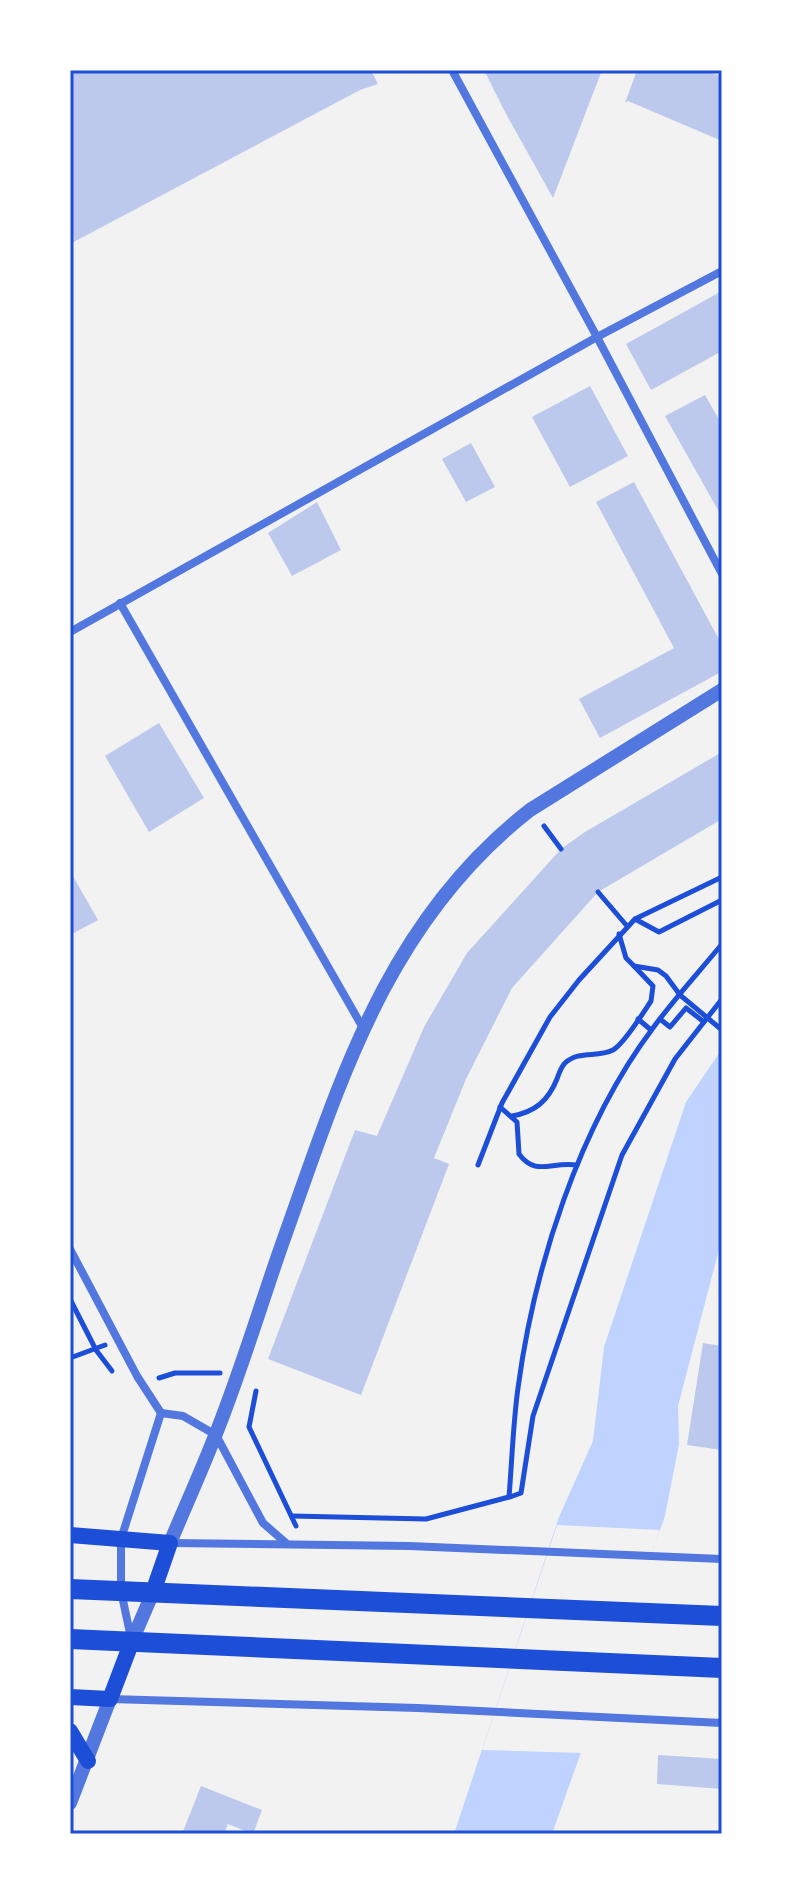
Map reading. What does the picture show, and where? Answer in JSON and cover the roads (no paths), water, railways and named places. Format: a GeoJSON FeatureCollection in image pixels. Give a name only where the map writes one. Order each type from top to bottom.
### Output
{"type":"FeatureCollection","features":[{"type":"Feature","properties":{"kind":"main road"},"geometry":{"type":"LineString","coordinates":[[70,1535],[170,1543],[153,1592]]}},
{"type":"Feature","properties":{"kind":"main road"},"geometry":{"type":"LineString","coordinates":[[70,1589],[722,1616]]}},
{"type":"Feature","properties":{"kind":"main road"},"geometry":{"type":"LineString","coordinates":[[70,1639],[722,1668]]}},
{"type":"Feature","properties":{"kind":"main road"},"geometry":{"type":"LineString","coordinates":[[70,1697],[110,1699],[132,1641]]}},
{"type":"Feature","properties":{"kind":"main road"},"geometry":{"type":"LineString","coordinates":[[70,1731],[88,1761]]}},
{"type":"Feature","properties":{"kind":"street"},"geometry":{"type":"LineString","coordinates":[[452,70],[722,574]]}},
{"type":"Feature","properties":{"kind":"street"},"geometry":{"type":"LineString","coordinates":[[70,632],[597,337],[722,271]]}},
{"type":"Feature","properties":{"kind":"street"},"geometry":{"type":"LineString","coordinates":[[120,603],[363,1028]]}},
{"type":"Feature","properties":{"kind":"street"},"geometry":{"type":"LineString","coordinates":[[722,690],[530,810],[502,832],[449,889],[414,934],[390,973],[363,1028],[336,1093],[216,1435],[170,1543],[443,1547],[722,1559]]}},
{"type":"Feature","properties":{"kind":"street"},"geometry":{"type":"LineString","coordinates":[[70,1249],[117,1339],[161,1413],[183,1416],[216,1435],[263,1523],[286,1544]]}},
{"type":"Feature","properties":{"kind":"street"},"geometry":{"type":"LineString","coordinates":[[132,1641],[121,1591],[121,1539],[161,1413]]}},
{"type":"Feature","properties":{"kind":"street"},"geometry":{"type":"LineString","coordinates":[[132,1641],[153,1592]]}},
{"type":"Feature","properties":{"kind":"street"},"geometry":{"type":"LineString","coordinates":[[70,1803],[110,1699],[418,1708],[722,1723]]}},
{"type":"Feature","properties":{"kind":"water"},"geometry":{"type":"Polygon","coordinates":[[[722,1049],[722,1238],[678,1406],[679,1444],[665,1516],[552,1834],[454,1834],[559,1517],[593,1441],[604,1347],[686,1102],[722,1049]]]}}]}
